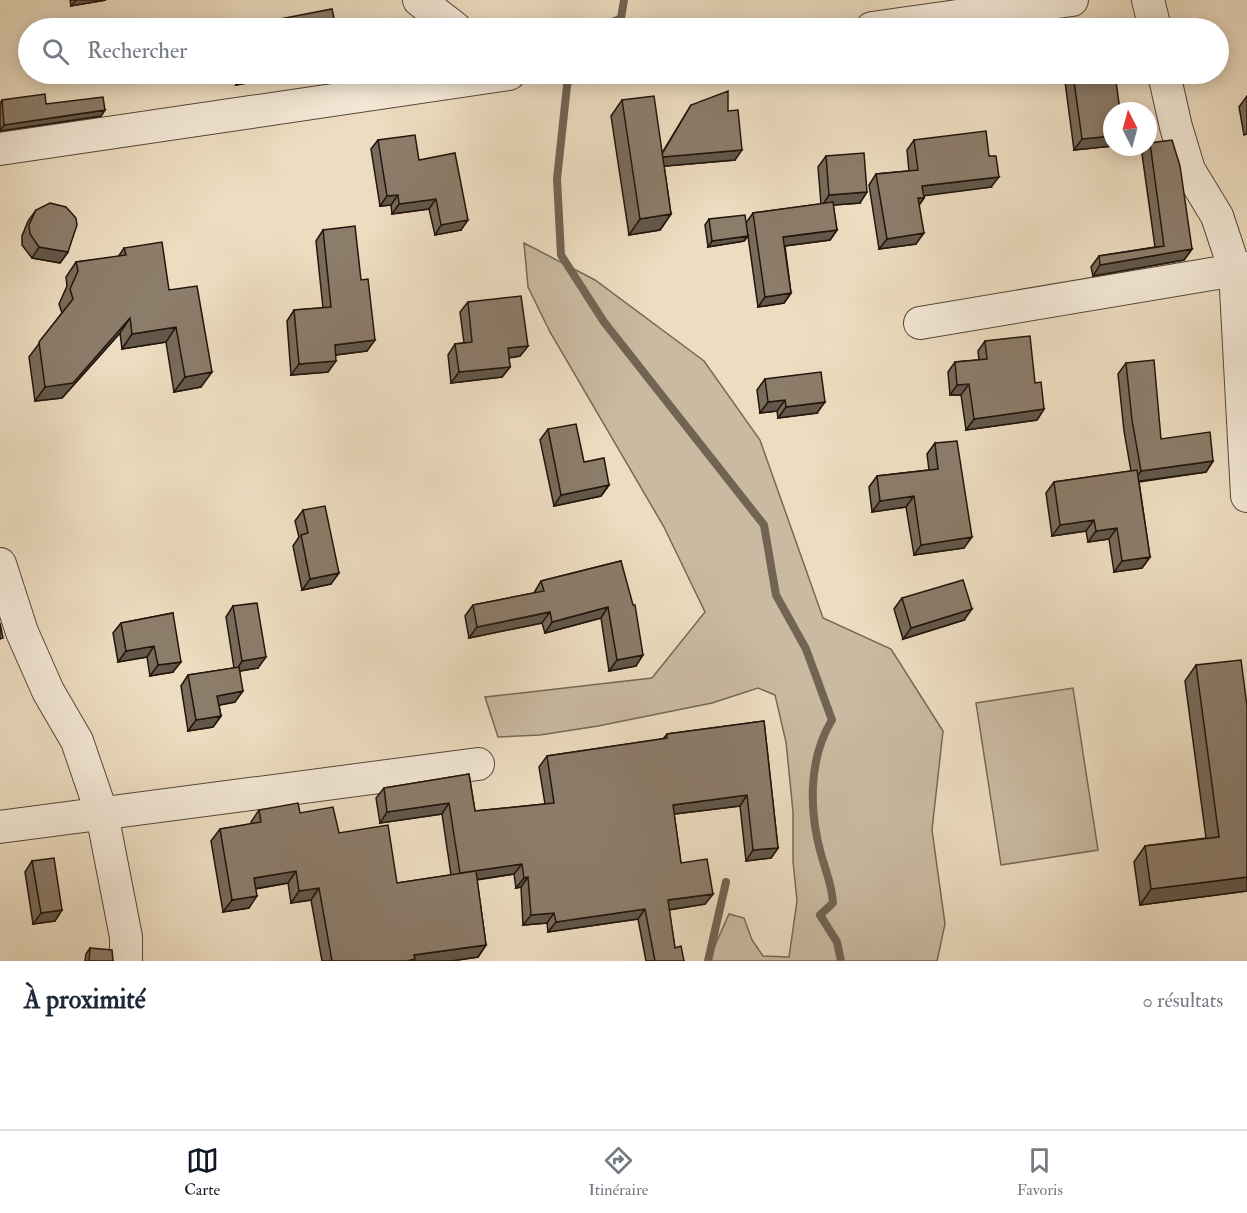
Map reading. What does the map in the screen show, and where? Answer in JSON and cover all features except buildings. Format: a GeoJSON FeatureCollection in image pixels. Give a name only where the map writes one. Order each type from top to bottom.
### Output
{"type":"FeatureCollection","features":[{"type":"Feature","properties":{"kind":"street"},"geometry":{"type":"LineString","coordinates":[[419,0],[442,18]]}},
{"type":"Feature","properties":{"kind":"street"},"geometry":{"type":"LineString","coordinates":[[944,18],[1072,0]]}},
{"type":"Feature","properties":{"kind":"street"},"geometry":{"type":"LineString","coordinates":[[1149,0],[1153,18]]}},
{"type":"Feature","properties":{"kind":"street"},"geometry":{"type":"LineString","coordinates":[[0,149],[441,84]]}},
{"type":"Feature","properties":{"kind":"street"},"geometry":{"type":"LineString","coordinates":[[1166,84],[1189,170],[1217,216],[1241,269],[1247,496]]}},
{"type":"Feature","properties":{"kind":"street"},"geometry":{"type":"LineString","coordinates":[[920,323],[1241,269]]}},
{"type":"Feature","properties":{"kind":"street"},"geometry":{"type":"LineString","coordinates":[[0,564],[21,632],[48,691],[77,741],[102,814],[126,937],[126,961]]}},
{"type":"Feature","properties":{"kind":"street"},"geometry":{"type":"LineString","coordinates":[[0,827],[478,764]]}},
{"type":"Feature","properties":{"kind":"shaded area"},"geometry":{"type":"Polygon","coordinates":[[[524,243],[595,280],[704,361],[760,440],[823,618],[891,649],[943,731],[932,830],[945,924],[937,961],[708,961],[729,914],[744,918],[752,940],[763,956],[789,957],[797,901],[793,861],[793,812],[786,742],[775,695],[758,688],[712,703],[598,726],[540,735],[498,737],[485,697],[652,678],[705,612],[664,527],[550,332],[528,287],[524,243]]]}},
{"type":"Feature","properties":{"kind":"shaded area"},"geometry":{"type":"Polygon","coordinates":[[[1073,688],[1098,850],[1001,865],[976,703],[1073,688]]]}},
{"type":"Feature","properties":{"kind":"waterway"},"geometry":{"type":"LineString","coordinates":[[621,18],[624,0]]}},
{"type":"Feature","properties":{"kind":"waterway"},"geometry":{"type":"LineString","coordinates":[[568,84],[557,179],[561,255],[604,322],[764,525],[776,595],[806,649],[832,720],[818,751],[813,803],[817,837],[833,903],[820,915],[837,942],[841,961]]}},
{"type":"Feature","properties":{"kind":"waterway"},"geometry":{"type":"LineString","coordinates":[[708,961],[726,882]]}}]}
